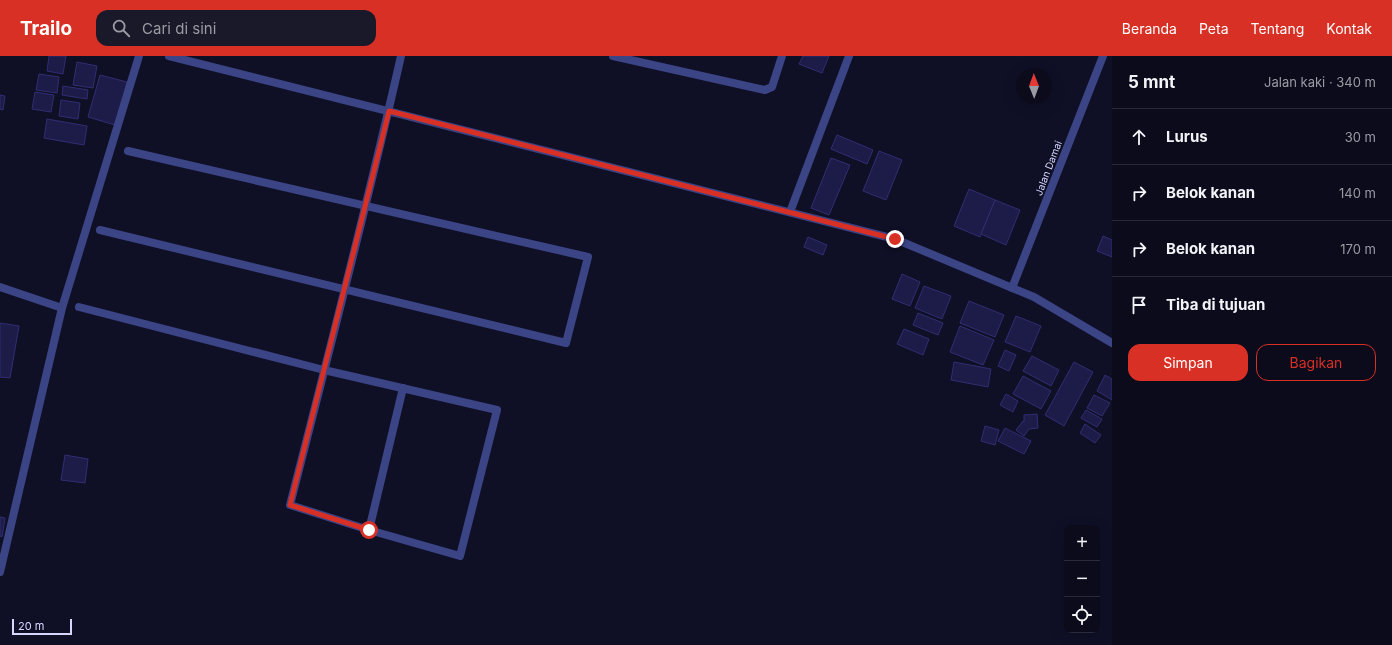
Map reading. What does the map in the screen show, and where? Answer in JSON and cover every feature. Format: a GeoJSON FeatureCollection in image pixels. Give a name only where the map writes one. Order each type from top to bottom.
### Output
{"type":"FeatureCollection","features":[{"type":"Feature","properties":{"kind":"street"},"geometry":{"type":"LineString","coordinates":[[0,572],[62,308],[139,56]]}},
{"type":"Feature","properties":{"kind":"street"},"geometry":{"type":"LineString","coordinates":[[169,56],[895,239],[1034,297],[1112,343]]}},
{"type":"Feature","properties":{"kind":"street"},"geometry":{"type":"LineString","coordinates":[[79,307],[324,370],[497,410],[460,556],[369,530],[290,505],[324,370],[365,205],[389,111],[401,56]]}},
{"type":"Feature","properties":{"kind":"street"},"geometry":{"type":"LineString","coordinates":[[613,56],[765,90],[772,87],[782,56]]}},
{"type":"Feature","properties":{"kind":"street"},"geometry":{"type":"LineString","coordinates":[[790,212],[849,56]]}},
{"type":"Feature","properties":{"kind":"street","name":"Jalan Damai"},"geometry":{"type":"LineString","coordinates":[[1012,288],[1103,56]]}},
{"type":"Feature","properties":{"kind":"street"},"geometry":{"type":"LineString","coordinates":[[100,230],[566,343],[588,257],[128,151]]}},
{"type":"Feature","properties":{"kind":"street"},"geometry":{"type":"LineString","coordinates":[[0,287],[62,308]]}},
{"type":"Feature","properties":{"kind":"street"},"geometry":{"type":"LineString","coordinates":[[369,530],[403,388]]}},
{"type":"Feature","properties":{"kind":"building"},"geometry":{"type":"Polygon","coordinates":[[[49,56],[66,56],[63,74],[47,71],[49,56]]]}},
{"type":"Feature","properties":{"kind":"building"},"geometry":{"type":"Polygon","coordinates":[[[803,56],[829,56],[822,73],[799,64],[803,56]]]}},
{"type":"Feature","properties":{"kind":"building"},"geometry":{"type":"Polygon","coordinates":[[[77,62],[97,66],[93,88],[73,85],[77,62]]]}},
{"type":"Feature","properties":{"kind":"building"},"geometry":{"type":"Polygon","coordinates":[[[39,74],[59,77],[57,93],[36,90],[39,74]]]}},
{"type":"Feature","properties":{"kind":"building"},"geometry":{"type":"Polygon","coordinates":[[[100,75],[127,82],[115,125],[88,117],[100,75]]]}},
{"type":"Feature","properties":{"kind":"building"},"geometry":{"type":"Polygon","coordinates":[[[63,86],[88,90],[87,99],[62,95],[63,86]]]}},
{"type":"Feature","properties":{"kind":"building"},"geometry":{"type":"Polygon","coordinates":[[[35,92],[54,95],[51,112],[32,109],[35,92]]]}},
{"type":"Feature","properties":{"kind":"building"},"geometry":{"type":"Polygon","coordinates":[[[0,95],[5,96],[3,110],[0,109],[0,95]]]}},
{"type":"Feature","properties":{"kind":"building"},"geometry":{"type":"Polygon","coordinates":[[[61,100],[80,103],[78,119],[59,116],[61,100]]]}},
{"type":"Feature","properties":{"kind":"building"},"geometry":{"type":"Polygon","coordinates":[[[47,119],[87,126],[84,145],[44,138],[47,119]]]}},
{"type":"Feature","properties":{"kind":"building"},"geometry":{"type":"Polygon","coordinates":[[[837,135],[873,150],[867,164],[831,149],[837,135]]]}},
{"type":"Feature","properties":{"kind":"building"},"geometry":{"type":"Polygon","coordinates":[[[879,151],[902,160],[886,200],[863,191],[879,151]]]}},
{"type":"Feature","properties":{"kind":"building"},"geometry":{"type":"Polygon","coordinates":[[[831,158],[850,165],[829,215],[811,208],[831,158]]]}},
{"type":"Feature","properties":{"kind":"building"},"geometry":{"type":"Polygon","coordinates":[[[969,189],[995,200],[980,237],[954,226],[969,189]]]}},
{"type":"Feature","properties":{"kind":"building"},"geometry":{"type":"Polygon","coordinates":[[[995,200],[1020,210],[1006,245],[981,234],[995,200]]]}},
{"type":"Feature","properties":{"kind":"building"},"geometry":{"type":"Polygon","coordinates":[[[1103,236],[1112,240],[1112,257],[1097,251],[1103,236]]]}},
{"type":"Feature","properties":{"kind":"building"},"geometry":{"type":"Polygon","coordinates":[[[808,237],[827,245],[823,255],[804,247],[808,237]]]}},
{"type":"Feature","properties":{"kind":"building"},"geometry":{"type":"Polygon","coordinates":[[[902,274],[920,282],[910,306],[892,299],[902,274]]]}},
{"type":"Feature","properties":{"kind":"building"},"geometry":{"type":"Polygon","coordinates":[[[924,286],[951,296],[942,319],[915,308],[924,286]]]}},
{"type":"Feature","properties":{"kind":"building"},"geometry":{"type":"Polygon","coordinates":[[[969,301],[1004,315],[995,337],[960,323],[969,301]]]}},
{"type":"Feature","properties":{"kind":"building"},"geometry":{"type":"Polygon","coordinates":[[[918,313],[943,323],[938,335],[913,325],[918,313]]]}},
{"type":"Feature","properties":{"kind":"building"},"geometry":{"type":"Polygon","coordinates":[[[1016,316],[1041,326],[1030,352],[1005,342],[1016,316]]]}},
{"type":"Feature","properties":{"kind":"building"},"geometry":{"type":"Polygon","coordinates":[[[0,323],[19,326],[10,378],[0,377],[0,323]]]}},
{"type":"Feature","properties":{"kind":"building"},"geometry":{"type":"Polygon","coordinates":[[[960,326],[994,340],[983,365],[950,352],[960,326]]]}},
{"type":"Feature","properties":{"kind":"building"},"geometry":{"type":"Polygon","coordinates":[[[904,329],[929,339],[923,355],[897,344],[904,329]]]}},
{"type":"Feature","properties":{"kind":"building"},"geometry":{"type":"Polygon","coordinates":[[[1005,350],[1016,355],[1009,371],[998,366],[1005,350]]]}},
{"type":"Feature","properties":{"kind":"building"},"geometry":{"type":"Polygon","coordinates":[[[1032,356],[1059,370],[1051,386],[1023,371],[1032,356]]]}},
{"type":"Feature","properties":{"kind":"building"},"geometry":{"type":"Polygon","coordinates":[[[954,362],[991,369],[988,387],[951,380],[954,362]]]}},
{"type":"Feature","properties":{"kind":"building"},"geometry":{"type":"Polygon","coordinates":[[[1074,362],[1093,372],[1064,426],[1045,415],[1074,362]]]}},
{"type":"Feature","properties":{"kind":"building"},"geometry":{"type":"Polygon","coordinates":[[[1105,375],[1112,379],[1112,400],[1097,391],[1105,375]]]}},
{"type":"Feature","properties":{"kind":"building"},"geometry":{"type":"Polygon","coordinates":[[[1023,376],[1051,391],[1041,409],[1013,394],[1023,376]]]}},
{"type":"Feature","properties":{"kind":"building"},"geometry":{"type":"Polygon","coordinates":[[[1006,394],[1018,401],[1013,412],[1000,405],[1006,394]]]}},
{"type":"Feature","properties":{"kind":"building"},"geometry":{"type":"Polygon","coordinates":[[[1094,395],[1110,403],[1102,416],[1087,408],[1094,395]]]}},
{"type":"Feature","properties":{"kind":"building"},"geometry":{"type":"Polygon","coordinates":[[[1086,410],[1102,419],[1097,427],[1081,418],[1086,410]]]}},
{"type":"Feature","properties":{"kind":"building"},"geometry":{"type":"Polygon","coordinates":[[[1037,414],[1038,428],[1029,429],[1024,436],[1016,430],[1023,421],[1024,422],[1024,415],[1037,414]]]}},
{"type":"Feature","properties":{"kind":"building"},"geometry":{"type":"Polygon","coordinates":[[[1085,424],[1101,435],[1095,443],[1080,433],[1085,424]]]}},
{"type":"Feature","properties":{"kind":"building"},"geometry":{"type":"Polygon","coordinates":[[[985,426],[999,430],[995,445],[981,441],[985,426]]]}},
{"type":"Feature","properties":{"kind":"building"},"geometry":{"type":"Polygon","coordinates":[[[1005,428],[1031,441],[1024,454],[998,441],[1005,428]]]}},
{"type":"Feature","properties":{"kind":"building"},"geometry":{"type":"Polygon","coordinates":[[[65,455],[88,459],[85,483],[61,480],[65,455]]]}},
{"type":"Feature","properties":{"kind":"building"},"geometry":{"type":"Polygon","coordinates":[[[0,517],[5,518],[2,537],[0,536],[0,517]]]}},
{"type":"Feature","properties":{"kind":"route"},"geometry":{"type":"LineString","coordinates":[[369,530],[290,505],[389,111],[895,239]]}}]}
